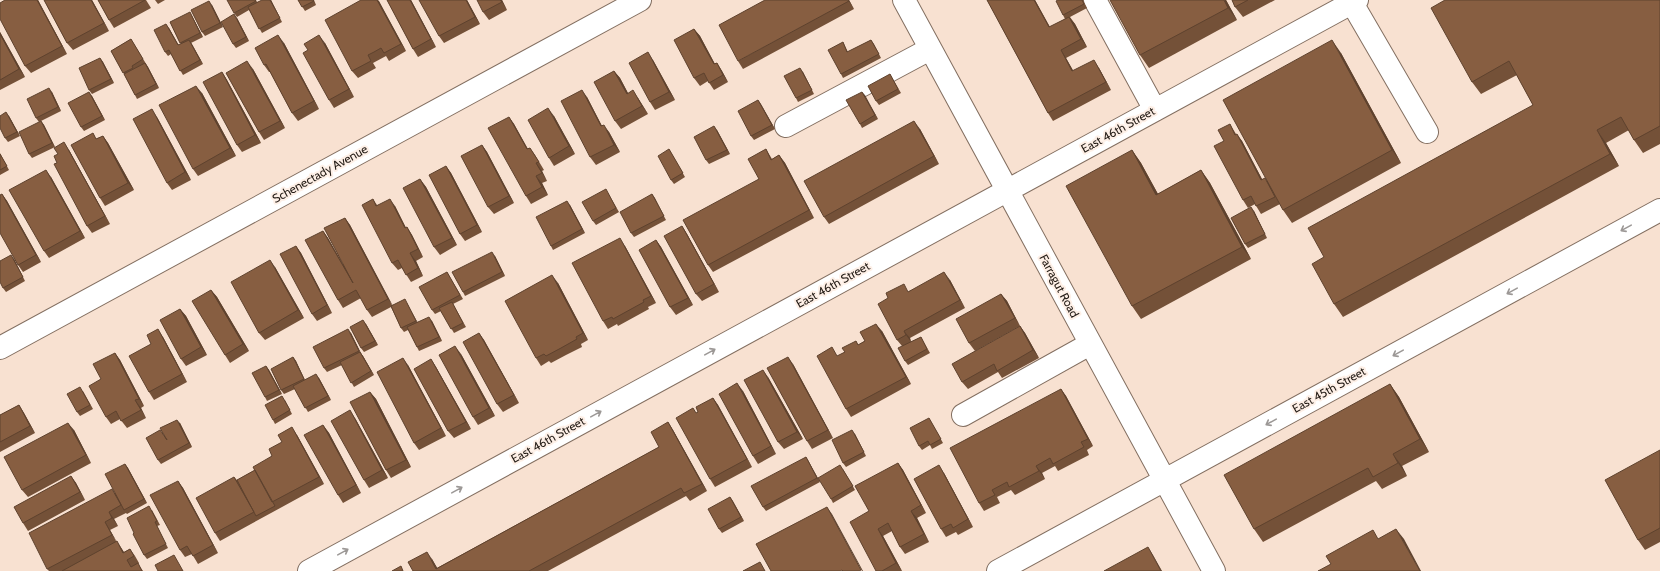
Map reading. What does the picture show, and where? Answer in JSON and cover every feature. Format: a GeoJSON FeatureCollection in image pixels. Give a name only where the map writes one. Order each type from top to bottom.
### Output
{"type":"FeatureCollection","features":[{"type":"Feature","properties":{"kind":"street","name":"Schenectady Avenue"},"geometry":{"type":"LineString","coordinates":[[0,348],[640,0]]}},
{"type":"Feature","properties":{"kind":"street","name":"Farragut Road"},"geometry":{"type":"LineString","coordinates":[[904,0],[1214,571]]}},
{"type":"Feature","properties":{"kind":"street"},"geometry":{"type":"LineString","coordinates":[[1095,0],[1155,110]]}},
{"type":"Feature","properties":{"kind":"street"},"geometry":{"type":"LineString","coordinates":[[1355,1],[1427,132]]}},
{"type":"Feature","properties":{"kind":"street","name":"East 46th Street"},"geometry":{"type":"LineString","coordinates":[[309,571],[1355,1]]}},
{"type":"Feature","properties":{"kind":"street"},"geometry":{"type":"LineString","coordinates":[[786,126],[930,49]]}},
{"type":"Feature","properties":{"kind":"street","name":"East 45th Street"},"geometry":{"type":"LineString","coordinates":[[1002,570],[1660,210]]}},
{"type":"Feature","properties":{"kind":"street"},"geometry":{"type":"LineString","coordinates":[[963,415],[1090,344]]}},
{"type":"Feature","properties":{"kind":"building"},"geometry":{"type":"Polygon","coordinates":[[[5,0],[37,0],[62,46],[25,66],[0,19],[0,3],[5,0]]]}},
{"type":"Feature","properties":{"kind":"building"},"geometry":{"type":"Polygon","coordinates":[[[44,0],[91,0],[104,23],[67,43],[44,0]]]}},
{"type":"Feature","properties":{"kind":"building"},"geometry":{"type":"Polygon","coordinates":[[[98,0],[145,0],[109,20],[98,0]]]}},
{"type":"Feature","properties":{"kind":"building"},"geometry":{"type":"Polygon","coordinates":[[[227,0],[255,0],[256,1],[234,13],[227,0]]]}},
{"type":"Feature","properties":{"kind":"building"},"geometry":{"type":"Polygon","coordinates":[[[262,0],[270,0],[280,18],[259,29],[248,7],[262,0]]]}},
{"type":"Feature","properties":{"kind":"building"},"geometry":{"type":"Polygon","coordinates":[[[298,0],[313,0],[314,1],[302,7],[298,0]]]}},
{"type":"Feature","properties":{"kind":"building"},"geometry":{"type":"Polygon","coordinates":[[[361,0],[377,0],[401,44],[384,53],[381,48],[368,55],[371,61],[352,71],[325,20],[361,0]]]}},
{"type":"Feature","properties":{"kind":"building"},"geometry":{"type":"Polygon","coordinates":[[[387,0],[410,0],[431,39],[413,49],[387,0]]]}},
{"type":"Feature","properties":{"kind":"building"},"geometry":{"type":"Polygon","coordinates":[[[419,0],[466,0],[475,17],[439,36],[419,0]]]}},
{"type":"Feature","properties":{"kind":"building"},"geometry":{"type":"Polygon","coordinates":[[[477,0],[500,0],[502,2],[483,12],[477,0]]]}},
{"type":"Feature","properties":{"kind":"building"},"geometry":{"type":"Polygon","coordinates":[[[765,0],[849,1],[738,61],[719,25],[765,0]]]}},
{"type":"Feature","properties":{"kind":"building"},"geometry":{"type":"Polygon","coordinates":[[[987,0],[1034,0],[1049,27],[1069,17],[1081,39],[1061,50],[1072,71],[1094,60],[1106,82],[1048,113],[987,0]]]}},
{"type":"Feature","properties":{"kind":"building"},"geometry":{"type":"Polygon","coordinates":[[[1082,0],[1084,4],[1063,15],[1056,1],[1082,0]]]}},
{"type":"Feature","properties":{"kind":"building"},"geometry":{"type":"Polygon","coordinates":[[[1110,0],[1224,0],[1228,8],[1140,55],[1110,0]]]}},
{"type":"Feature","properties":{"kind":"building"},"geometry":{"type":"Polygon","coordinates":[[[1232,0],[1248,0],[1235,7],[1232,0]]]}},
{"type":"Feature","properties":{"kind":"building"},"geometry":{"type":"Polygon","coordinates":[[[1445,0],[1660,0],[1660,126],[1634,140],[1621,117],[1597,130],[1610,154],[1334,304],[1312,264],[1324,257],[1308,228],[1533,105],[1509,61],[1472,82],[1431,8],[1445,0]]]}},
{"type":"Feature","properties":{"kind":"building"},"geometry":{"type":"Polygon","coordinates":[[[209,1],[220,23],[202,32],[191,10],[209,1]]]}},
{"type":"Feature","properties":{"kind":"building"},"geometry":{"type":"Polygon","coordinates":[[[190,12],[200,33],[180,43],[170,22],[190,12]]]}},
{"type":"Feature","properties":{"kind":"building"},"geometry":{"type":"Polygon","coordinates":[[[234,14],[246,37],[233,44],[221,22],[234,14]]]}},
{"type":"Feature","properties":{"kind":"building"},"geometry":{"type":"Polygon","coordinates":[[[166,24],[178,45],[189,40],[200,60],[180,71],[169,50],[165,52],[154,30],[166,24]]]}},
{"type":"Feature","properties":{"kind":"building"},"geometry":{"type":"Polygon","coordinates":[[[694,29],[714,64],[717,63],[723,75],[709,83],[704,73],[694,78],[674,40],[694,29]]]}},
{"type":"Feature","properties":{"kind":"building"},"geometry":{"type":"Polygon","coordinates":[[[0,34],[19,69],[0,80],[0,34]]]}},
{"type":"Feature","properties":{"kind":"building"},"geometry":{"type":"Polygon","coordinates":[[[278,35],[314,101],[292,113],[266,64],[264,65],[255,48],[278,35]]]}},
{"type":"Feature","properties":{"kind":"building"},"geometry":{"type":"Polygon","coordinates":[[[319,35],[349,89],[329,100],[303,53],[308,50],[304,44],[319,35]]]}},
{"type":"Feature","properties":{"kind":"building"},"geometry":{"type":"Polygon","coordinates":[[[131,39],[143,59],[132,66],[133,68],[123,73],[111,51],[131,39]]]}},
{"type":"Feature","properties":{"kind":"building"},"geometry":{"type":"Polygon","coordinates":[[[871,40],[879,54],[841,74],[828,50],[843,42],[847,52],[871,40]]]}},
{"type":"Feature","properties":{"kind":"building"},"geometry":{"type":"Polygon","coordinates":[[[1332,40],[1392,150],[1283,210],[1223,100],[1332,40]]]}},
{"type":"Feature","properties":{"kind":"building"},"geometry":{"type":"Polygon","coordinates":[[[648,52],[669,92],[650,102],[629,63],[648,52]]]}},
{"type":"Feature","properties":{"kind":"building"},"geometry":{"type":"Polygon","coordinates":[[[100,58],[111,79],[89,90],[79,68],[100,58]]]}},
{"type":"Feature","properties":{"kind":"building"},"geometry":{"type":"Polygon","coordinates":[[[247,61],[280,121],[259,132],[226,73],[247,61]]]}},
{"type":"Feature","properties":{"kind":"building"},"geometry":{"type":"Polygon","coordinates":[[[145,63],[156,84],[135,95],[124,74],[145,63]]]}},
{"type":"Feature","properties":{"kind":"building"},"geometry":{"type":"Polygon","coordinates":[[[800,68],[812,90],[796,98],[784,76],[800,68]]]}},
{"type":"Feature","properties":{"kind":"building"},"geometry":{"type":"Polygon","coordinates":[[[614,71],[627,94],[633,90],[642,106],[615,121],[594,82],[614,71]]]}},
{"type":"Feature","properties":{"kind":"building"},"geometry":{"type":"Polygon","coordinates":[[[222,72],[255,135],[237,145],[203,82],[222,72]]]}},
{"type":"Feature","properties":{"kind":"building"},"geometry":{"type":"Polygon","coordinates":[[[890,74],[898,89],[876,101],[868,86],[890,74]]]}},
{"type":"Feature","properties":{"kind":"building"},"geometry":{"type":"Polygon","coordinates":[[[196,86],[230,148],[193,169],[159,105],[196,86]]]}},
{"type":"Feature","properties":{"kind":"building"},"geometry":{"type":"Polygon","coordinates":[[[49,88],[58,107],[36,118],[27,99],[49,88]]]}},
{"type":"Feature","properties":{"kind":"building"},"geometry":{"type":"Polygon","coordinates":[[[582,90],[601,126],[604,125],[614,145],[590,157],[561,101],[582,90]]]}},
{"type":"Feature","properties":{"kind":"building"},"geometry":{"type":"Polygon","coordinates":[[[89,92],[102,116],[81,127],[68,103],[89,92]]]}},
{"type":"Feature","properties":{"kind":"building"},"geometry":{"type":"Polygon","coordinates":[[[862,92],[875,115],[860,124],[846,100],[862,92]]]}},
{"type":"Feature","properties":{"kind":"building"},"geometry":{"type":"Polygon","coordinates":[[[758,100],[772,125],[751,136],[738,111],[758,100]]]}},
{"type":"Feature","properties":{"kind":"building"},"geometry":{"type":"Polygon","coordinates":[[[548,108],[569,146],[549,158],[528,120],[548,108]]]}},
{"type":"Feature","properties":{"kind":"building"},"geometry":{"type":"Polygon","coordinates":[[[152,109],[185,172],[167,183],[133,119],[152,109]]]}},
{"type":"Feature","properties":{"kind":"building"},"geometry":{"type":"Polygon","coordinates":[[[6,112],[17,132],[5,138],[0,128],[0,116],[6,112]]]}},
{"type":"Feature","properties":{"kind":"building"},"geometry":{"type":"Polygon","coordinates":[[[509,117],[527,149],[530,148],[539,162],[536,163],[542,173],[536,176],[542,187],[526,196],[488,128],[509,117]]]}},
{"type":"Feature","properties":{"kind":"building"},"geometry":{"type":"Polygon","coordinates":[[[41,121],[52,143],[29,154],[19,132],[41,121]]]}},
{"type":"Feature","properties":{"kind":"building"},"geometry":{"type":"Polygon","coordinates":[[[914,121],[934,156],[824,217],[804,181],[914,121]]]}},
{"type":"Feature","properties":{"kind":"building"},"geometry":{"type":"Polygon","coordinates":[[[1230,124],[1235,135],[1237,134],[1261,180],[1265,178],[1275,197],[1256,206],[1251,196],[1243,200],[1214,146],[1224,141],[1218,130],[1230,124]]]}},
{"type":"Feature","properties":{"kind":"building"},"geometry":{"type":"Polygon","coordinates":[[[714,126],[727,150],[706,160],[694,137],[714,126]]]}},
{"type":"Feature","properties":{"kind":"building"},"geometry":{"type":"Polygon","coordinates":[[[93,133],[96,139],[103,136],[128,183],[100,198],[71,145],[93,133]]]}},
{"type":"Feature","properties":{"kind":"building"},"geometry":{"type":"Polygon","coordinates":[[[64,142],[105,216],[87,226],[54,164],[57,163],[54,156],[58,154],[54,148],[64,142]]]}},
{"type":"Feature","properties":{"kind":"building"},"geometry":{"type":"Polygon","coordinates":[[[482,145],[509,196],[488,207],[461,156],[482,145]]]}},
{"type":"Feature","properties":{"kind":"building"},"geometry":{"type":"Polygon","coordinates":[[[669,149],[683,173],[671,180],[658,156],[669,149]]]}},
{"type":"Feature","properties":{"kind":"building"},"geometry":{"type":"Polygon","coordinates":[[[766,149],[771,160],[779,155],[809,210],[708,265],[683,220],[759,179],[748,159],[766,149]]]}},
{"type":"Feature","properties":{"kind":"building"},"geometry":{"type":"Polygon","coordinates":[[[1132,150],[1156,195],[1201,170],[1242,247],[1132,306],[1066,186],[1132,150]]]}},
{"type":"Feature","properties":{"kind":"building"},"geometry":{"type":"Polygon","coordinates":[[[0,154],[7,166],[0,170],[0,154]]]}},
{"type":"Feature","properties":{"kind":"building"},"geometry":{"type":"Polygon","coordinates":[[[446,166],[477,225],[460,234],[429,175],[446,166]]]}},
{"type":"Feature","properties":{"kind":"building"},"geometry":{"type":"Polygon","coordinates":[[[46,170],[80,231],[44,251],[9,190],[46,170]]]}},
{"type":"Feature","properties":{"kind":"building"},"geometry":{"type":"Polygon","coordinates":[[[420,179],[452,238],[434,247],[403,188],[420,179]]]}},
{"type":"Feature","properties":{"kind":"building"},"geometry":{"type":"Polygon","coordinates":[[[606,189],[616,208],[593,221],[582,202],[606,189]]]}},
{"type":"Feature","properties":{"kind":"building"},"geometry":{"type":"Polygon","coordinates":[[[2,194],[36,255],[18,265],[0,233],[0,195],[2,194]]]}},
{"type":"Feature","properties":{"kind":"building"},"geometry":{"type":"Polygon","coordinates":[[[652,194],[664,216],[631,233],[620,212],[652,194]]]}},
{"type":"Feature","properties":{"kind":"building"},"geometry":{"type":"Polygon","coordinates":[[[373,199],[376,206],[390,199],[418,249],[410,253],[418,268],[406,275],[398,260],[392,263],[362,205],[373,199]]]}},
{"type":"Feature","properties":{"kind":"building"},"geometry":{"type":"Polygon","coordinates":[[[567,201],[582,229],[551,246],[536,217],[567,201]]]}},
{"type":"Feature","properties":{"kind":"building"},"geometry":{"type":"Polygon","coordinates":[[[1251,207],[1265,234],[1245,244],[1231,218],[1251,207]]]}},
{"type":"Feature","properties":{"kind":"building"},"geometry":{"type":"Polygon","coordinates":[[[345,218],[388,299],[367,310],[356,290],[338,300],[305,240],[323,231],[353,283],[324,228],[345,218]]]}},
{"type":"Feature","properties":{"kind":"building"},"geometry":{"type":"Polygon","coordinates":[[[682,226],[714,284],[696,294],[664,236],[682,226]]]}},
{"type":"Feature","properties":{"kind":"building"},"geometry":{"type":"Polygon","coordinates":[[[620,238],[651,296],[643,300],[644,302],[613,319],[612,317],[603,321],[572,263],[620,238]]]}},
{"type":"Feature","properties":{"kind":"building"},"geometry":{"type":"Polygon","coordinates":[[[656,240],[688,298],[670,307],[639,250],[656,240]]]}},
{"type":"Feature","properties":{"kind":"building"},"geometry":{"type":"Polygon","coordinates":[[[296,246],[327,305],[312,314],[280,254],[296,246]]]}},
{"type":"Feature","properties":{"kind":"building"},"geometry":{"type":"Polygon","coordinates":[[[492,252],[502,272],[463,292],[452,272],[492,252]]]}},
{"type":"Feature","properties":{"kind":"building"},"geometry":{"type":"Polygon","coordinates":[[[11,255],[23,277],[3,288],[0,282],[0,261],[11,255]]]}},
{"type":"Feature","properties":{"kind":"building"},"geometry":{"type":"Polygon","coordinates":[[[270,260],[298,310],[259,333],[231,282],[270,260]]]}},
{"type":"Feature","properties":{"kind":"building"},"geometry":{"type":"Polygon","coordinates":[[[447,272],[460,295],[432,310],[419,287],[447,272]]]}},
{"type":"Feature","properties":{"kind":"building"},"geometry":{"type":"Polygon","coordinates":[[[944,272],[960,300],[904,331],[906,335],[897,340],[878,304],[888,298],[886,293],[904,284],[908,292],[944,272]]]}},
{"type":"Feature","properties":{"kind":"building"},"geometry":{"type":"Polygon","coordinates":[[[552,275],[583,333],[576,337],[577,339],[546,356],[544,354],[536,358],[505,301],[552,275]]]}},
{"type":"Feature","properties":{"kind":"building"},"geometry":{"type":"Polygon","coordinates":[[[211,290],[243,344],[225,355],[192,301],[211,290]]]}},
{"type":"Feature","properties":{"kind":"building"},"geometry":{"type":"Polygon","coordinates":[[[1001,294],[1015,318],[969,343],[956,319],[1001,294]]]}},
{"type":"Feature","properties":{"kind":"building"},"geometry":{"type":"Polygon","coordinates":[[[405,299],[416,321],[401,328],[391,306],[405,299]]]}},
{"type":"Feature","properties":{"kind":"building"},"geometry":{"type":"Polygon","coordinates":[[[452,302],[463,323],[451,329],[439,308],[452,302]]]}},
{"type":"Feature","properties":{"kind":"building"},"geometry":{"type":"Polygon","coordinates":[[[180,309],[201,347],[181,359],[160,320],[180,309]]]}},
{"type":"Feature","properties":{"kind":"building"},"geometry":{"type":"Polygon","coordinates":[[[429,317],[439,337],[417,347],[407,327],[429,317]]]}},
{"type":"Feature","properties":{"kind":"building"},"geometry":{"type":"Polygon","coordinates":[[[363,320],[375,341],[361,348],[350,327],[363,320]]]}},
{"type":"Feature","properties":{"kind":"building"},"geometry":{"type":"Polygon","coordinates":[[[876,324],[906,377],[846,409],[817,356],[832,347],[837,356],[845,352],[842,348],[856,341],[858,345],[865,341],[860,332],[876,324]]]}},
{"type":"Feature","properties":{"kind":"building"},"geometry":{"type":"Polygon","coordinates":[[[1020,326],[1033,350],[997,371],[994,364],[962,382],[952,364],[1020,326]]]}},
{"type":"Feature","properties":{"kind":"building"},"geometry":{"type":"Polygon","coordinates":[[[158,329],[182,374],[149,392],[129,356],[151,344],[147,335],[158,329]]]}},
{"type":"Feature","properties":{"kind":"building"},"geometry":{"type":"Polygon","coordinates":[[[348,329],[359,351],[324,368],[313,347],[348,329]]]}},
{"type":"Feature","properties":{"kind":"building"},"geometry":{"type":"Polygon","coordinates":[[[479,333],[514,395],[497,404],[463,342],[479,333]]]}},
{"type":"Feature","properties":{"kind":"building"},"geometry":{"type":"Polygon","coordinates":[[[921,337],[927,349],[905,361],[898,348],[921,337]]]}},
{"type":"Feature","properties":{"kind":"building"},"geometry":{"type":"Polygon","coordinates":[[[455,346],[489,408],[473,417],[439,355],[455,346]]]}},
{"type":"Feature","properties":{"kind":"building"},"geometry":{"type":"Polygon","coordinates":[[[360,352],[371,371],[351,383],[340,362],[360,352]]]}},
{"type":"Feature","properties":{"kind":"building"},"geometry":{"type":"Polygon","coordinates":[[[115,353],[139,399],[135,400],[141,410],[121,421],[116,411],[106,417],[89,386],[101,379],[93,364],[115,353]]]}},
{"type":"Feature","properties":{"kind":"building"},"geometry":{"type":"Polygon","coordinates":[[[293,357],[304,379],[281,390],[271,369],[293,357]]]}},
{"type":"Feature","properties":{"kind":"building"},"geometry":{"type":"Polygon","coordinates":[[[788,357],[828,430],[807,441],[767,368],[788,357]]]}},
{"type":"Feature","properties":{"kind":"building"},"geometry":{"type":"Polygon","coordinates":[[[403,358],[441,428],[414,443],[377,372],[403,358]]]}},
{"type":"Feature","properties":{"kind":"building"},"geometry":{"type":"Polygon","coordinates":[[[431,359],[466,422],[448,431],[414,369],[431,359]]]}},
{"type":"Feature","properties":{"kind":"building"},"geometry":{"type":"Polygon","coordinates":[[[266,366],[279,390],[265,397],[252,373],[266,366]]]}},
{"type":"Feature","properties":{"kind":"building"},"geometry":{"type":"Polygon","coordinates":[[[763,370],[797,432],[778,442],[744,380],[763,370]]]}},
{"type":"Feature","properties":{"kind":"building"},"geometry":{"type":"Polygon","coordinates":[[[316,374],[328,396],[305,408],[293,386],[316,374]]]}},
{"type":"Feature","properties":{"kind":"building"},"geometry":{"type":"Polygon","coordinates":[[[737,383],[771,446],[753,456],[719,394],[737,383]]]}},
{"type":"Feature","properties":{"kind":"building"},"geometry":{"type":"Polygon","coordinates":[[[1390,384],[1420,439],[1393,454],[1398,463],[1373,477],[1368,468],[1254,529],[1224,475],[1390,384]]]}},
{"type":"Feature","properties":{"kind":"building"},"geometry":{"type":"Polygon","coordinates":[[[80,387],[90,405],[77,412],[67,394],[80,387]]]}},
{"type":"Feature","properties":{"kind":"building"},"geometry":{"type":"Polygon","coordinates":[[[1061,389],[1088,439],[1081,442],[1084,447],[1053,464],[1050,458],[1036,466],[1039,471],[1009,487],[1007,482],[992,490],[995,495],[979,503],[950,448],[1061,389]]]}},
{"type":"Feature","properties":{"kind":"building"},"geometry":{"type":"Polygon","coordinates":[[[370,392],[406,460],[386,470],[350,402],[370,392]]]}},
{"type":"Feature","properties":{"kind":"building"},"geometry":{"type":"Polygon","coordinates":[[[282,396],[290,410],[273,420],[265,405],[282,396]]]}},
{"type":"Feature","properties":{"kind":"building"},"geometry":{"type":"Polygon","coordinates":[[[713,398],[747,459],[710,479],[676,418],[693,408],[696,413],[698,412],[696,407],[713,398]]]}},
{"type":"Feature","properties":{"kind":"building"},"geometry":{"type":"Polygon","coordinates":[[[19,405],[30,426],[0,442],[0,415],[19,405]]]}},
{"type":"Feature","properties":{"kind":"building"},"geometry":{"type":"Polygon","coordinates":[[[350,410],[382,470],[364,480],[331,421],[350,410]]]}},
{"type":"Feature","properties":{"kind":"building"},"geometry":{"type":"Polygon","coordinates":[[[929,418],[941,439],[930,445],[928,441],[919,446],[910,428],[929,418]]]}},
{"type":"Feature","properties":{"kind":"building"},"geometry":{"type":"Polygon","coordinates":[[[177,420],[189,443],[158,460],[146,438],[160,430],[167,440],[160,428],[177,420]]]}},
{"type":"Feature","properties":{"kind":"building"},"geometry":{"type":"Polygon","coordinates":[[[668,422],[702,484],[684,493],[681,488],[529,571],[413,571],[408,562],[427,552],[436,569],[659,447],[651,432],[668,422]]]}},
{"type":"Feature","properties":{"kind":"building"},"geometry":{"type":"Polygon","coordinates":[[[68,423],[86,455],[22,490],[4,457],[68,423]]]}},
{"type":"Feature","properties":{"kind":"building"},"geometry":{"type":"Polygon","coordinates":[[[323,425],[356,485],[338,495],[304,435],[323,425]]]}},
{"type":"Feature","properties":{"kind":"building"},"geometry":{"type":"Polygon","coordinates":[[[292,427],[319,477],[272,502],[253,467],[272,456],[269,449],[282,442],[278,435],[292,427]]]}},
{"type":"Feature","properties":{"kind":"building"},"geometry":{"type":"Polygon","coordinates":[[[852,430],[864,452],[843,463],[832,440],[852,430]]]}},
{"type":"Feature","properties":{"kind":"building"},"geometry":{"type":"Polygon","coordinates":[[[1660,450],[1660,528],[1638,540],[1605,480],[1660,450]]]}},
{"type":"Feature","properties":{"kind":"building"},"geometry":{"type":"Polygon","coordinates":[[[806,457],[817,478],[763,507],[751,486],[806,457]]]}},
{"type":"Feature","properties":{"kind":"building"},"geometry":{"type":"Polygon","coordinates":[[[898,463],[921,505],[911,511],[924,534],[900,547],[888,523],[878,529],[896,563],[882,571],[876,571],[850,522],[869,511],[855,486],[898,463]]]}},
{"type":"Feature","properties":{"kind":"building"},"geometry":{"type":"Polygon","coordinates":[[[125,464],[144,499],[124,510],[105,474],[125,464]]]}},
{"type":"Feature","properties":{"kind":"building"},"geometry":{"type":"Polygon","coordinates":[[[840,465],[853,486],[831,499],[818,478],[840,465]]]}},
{"type":"Feature","properties":{"kind":"building"},"geometry":{"type":"Polygon","coordinates":[[[939,465],[968,519],[953,528],[951,524],[941,529],[914,479],[939,465]]]}},
{"type":"Feature","properties":{"kind":"building"},"geometry":{"type":"Polygon","coordinates":[[[255,470],[275,506],[256,516],[237,480],[255,470]]]}},
{"type":"Feature","properties":{"kind":"building"},"geometry":{"type":"Polygon","coordinates":[[[71,476],[80,492],[23,523],[14,507],[71,476]]]}},
{"type":"Feature","properties":{"kind":"building"},"geometry":{"type":"Polygon","coordinates":[[[234,477],[254,512],[215,533],[196,498],[234,477]]]}},
{"type":"Feature","properties":{"kind":"building"},"geometry":{"type":"Polygon","coordinates":[[[178,481],[213,545],[193,556],[187,546],[180,550],[150,495],[178,481]]]}},
{"type":"Feature","properties":{"kind":"building"},"geometry":{"type":"Polygon","coordinates":[[[112,489],[121,505],[109,512],[112,518],[105,522],[112,535],[47,569],[29,533],[112,489]]]}},
{"type":"Feature","properties":{"kind":"building"},"geometry":{"type":"Polygon","coordinates":[[[730,497],[741,517],[719,529],[708,509],[730,497]]]}},
{"type":"Feature","properties":{"kind":"building"},"geometry":{"type":"Polygon","coordinates":[[[149,506],[166,544],[144,555],[133,534],[134,533],[127,518],[149,506]]]}},
{"type":"Feature","properties":{"kind":"building"},"geometry":{"type":"Polygon","coordinates":[[[827,507],[861,570],[771,571],[756,544],[827,507]]]}},
{"type":"Feature","properties":{"kind":"building"},"geometry":{"type":"Polygon","coordinates":[[[1396,529],[1420,571],[1318,571],[1331,564],[1326,556],[1373,530],[1378,539],[1396,529]]]}},
{"type":"Feature","properties":{"kind":"building"},"geometry":{"type":"Polygon","coordinates":[[[117,541],[123,553],[130,549],[134,556],[127,560],[131,567],[138,563],[142,571],[62,571],[117,541]]]}},
{"type":"Feature","properties":{"kind":"building"},"geometry":{"type":"Polygon","coordinates":[[[1148,547],[1161,571],[1104,571],[1148,547]]]}},
{"type":"Feature","properties":{"kind":"building"},"geometry":{"type":"Polygon","coordinates":[[[174,555],[183,571],[158,571],[155,565],[174,555]]]}},
{"type":"Feature","properties":{"kind":"building"},"geometry":{"type":"Polygon","coordinates":[[[760,562],[765,571],[743,571],[760,562]]]}},
{"type":"Feature","properties":{"kind":"building"},"geometry":{"type":"Polygon","coordinates":[[[401,566],[403,571],[392,571],[401,566]]]}}]}
